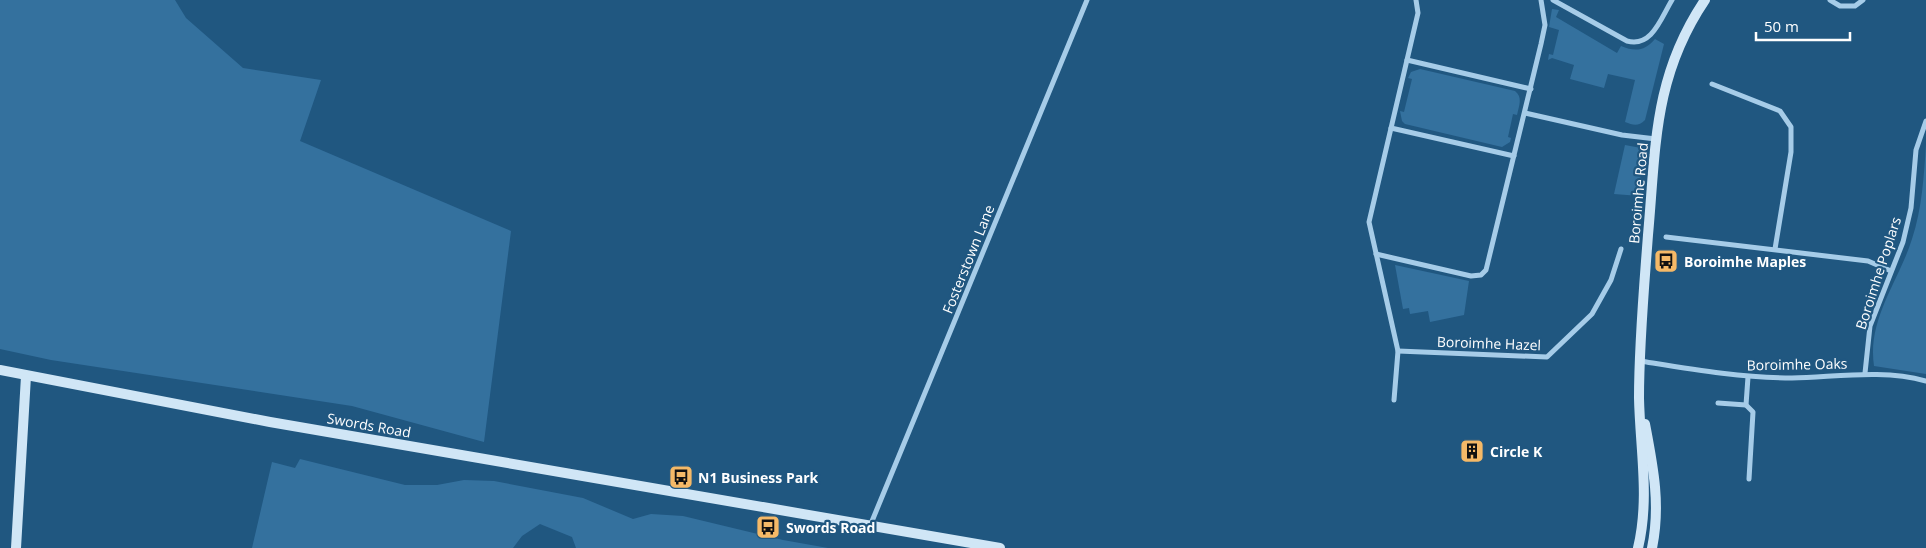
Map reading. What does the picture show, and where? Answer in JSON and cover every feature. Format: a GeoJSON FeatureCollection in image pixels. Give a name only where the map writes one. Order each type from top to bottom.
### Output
{"type":"FeatureCollection","features":[{"type":"Feature","properties":{"kind":"main road","name":"Boroimhe Road"},"geometry":{"type":"LineString","coordinates":[[1638,548],[1645,497],[1639,398],[1639,360],[1656,139],[1660,108],[1675,54],[1691,21],[1705,0]]}},
{"type":"Feature","properties":{"kind":"main road","name":"Swords Road"},"geometry":{"type":"LineString","coordinates":[[0,370],[270,422],[1000,548]]}},
{"type":"Feature","properties":{"kind":"main road"},"geometry":{"type":"LineString","coordinates":[[16,548],[26,376]]}},
{"type":"Feature","properties":{"kind":"main road","name":"Boroimhe Road"},"geometry":{"type":"LineString","coordinates":[[1639,398],[1656,488],[1656,523],[1652,548]]}},
{"type":"Feature","properties":{"kind":"street","name":"Fosterstown Lane"},"geometry":{"type":"LineString","coordinates":[[870,527],[1087,0]]}},
{"type":"Feature","properties":{"kind":"street"},"geometry":{"type":"LineString","coordinates":[[1394,400],[1398,351],[1369,222],[1418,13],[1416,0]]}},
{"type":"Feature","properties":{"kind":"street"},"geometry":{"type":"LineString","coordinates":[[1376,254],[1471,276],[1481,275],[1486,270],[1531,89],[1544,24],[1541,0]]}},
{"type":"Feature","properties":{"kind":"street"},"geometry":{"type":"LineString","coordinates":[[1553,0],[1627,41],[1636,44],[1645,41],[1652,34],[1672,0]]}},
{"type":"Feature","properties":{"kind":"street"},"geometry":{"type":"LineString","coordinates":[[1830,0],[1840,6],[1855,6],[1863,0]]}},
{"type":"Feature","properties":{"kind":"street"},"geometry":{"type":"LineString","coordinates":[[1407,60],[1531,89]]}},
{"type":"Feature","properties":{"kind":"street"},"geometry":{"type":"LineString","coordinates":[[1712,84],[1780,111],[1791,127],[1791,152],[1775,250]]}},
{"type":"Feature","properties":{"kind":"street"},"geometry":{"type":"LineString","coordinates":[[1525,113],[1622,134],[1656,139]]}},
{"type":"Feature","properties":{"kind":"street","name":"Boroimhe Poplars"},"geometry":{"type":"LineString","coordinates":[[1865,373],[1870,326],[1903,242],[1911,208],[1916,150],[1926,121]]}},
{"type":"Feature","properties":{"kind":"street"},"geometry":{"type":"LineString","coordinates":[[1391,128],[1514,156]]}},
{"type":"Feature","properties":{"kind":"street"},"geometry":{"type":"LineString","coordinates":[[1666,237],[1868,261],[1891,271]]}},
{"type":"Feature","properties":{"kind":"street","name":"Boroimhe Hazel"},"geometry":{"type":"LineString","coordinates":[[1398,351],[1547,356],[1592,314],[1611,280],[1621,249]]}},
{"type":"Feature","properties":{"kind":"street","name":"Boroimhe Oaks"},"geometry":{"type":"LineString","coordinates":[[1639,360],[1748,377],[1793,378],[1865,373],[1910,376],[1926,381]]}},
{"type":"Feature","properties":{"kind":"street"},"geometry":{"type":"LineString","coordinates":[[1748,377],[1746,405],[1752,412],[1749,478]]}},
{"type":"Feature","properties":{"kind":"street"},"geometry":{"type":"LineString","coordinates":[[1718,403],[1746,405]]}},
{"type":"Feature","properties":{"kind":"shaded area"},"geometry":{"type":"Polygon","coordinates":[[[0,0],[175,0],[186,18],[243,68],[321,80],[300,141],[511,231],[484,442],[352,406],[51,360],[0,349],[0,0]]]}},
{"type":"Feature","properties":{"kind":"shaded area"},"geometry":{"type":"Polygon","coordinates":[[[1552,9],[1559,10],[1556,17],[1617,53],[1621,46],[1635,50],[1640,49],[1655,39],[1664,44],[1645,120],[1635,125],[1625,122],[1635,80],[1608,74],[1604,88],[1570,79],[1574,65],[1552,58],[1548,60],[1549,54],[1553,55],[1559,30],[1549,27],[1552,9]]]}},
{"type":"Feature","properties":{"kind":"shaded area"},"geometry":{"type":"Polygon","coordinates":[[[1420,69],[1515,91],[1519,96],[1520,102],[1517,115],[1513,114],[1508,137],[1511,138],[1510,142],[1502,147],[1405,124],[1402,121],[1400,111],[1404,112],[1412,79],[1408,78],[1411,72],[1420,69]]]}},
{"type":"Feature","properties":{"kind":"shaded area"},"geometry":{"type":"Polygon","coordinates":[[[1926,144],[1926,374],[1874,366],[1873,349],[1875,332],[1885,301],[1906,255],[1915,228],[1922,192],[1926,144]]]}},
{"type":"Feature","properties":{"kind":"shaded area"},"geometry":{"type":"Polygon","coordinates":[[[1625,145],[1641,148],[1640,196],[1614,194],[1625,145]]]}},
{"type":"Feature","properties":{"kind":"shaded area"},"geometry":{"type":"Polygon","coordinates":[[[1395,265],[1469,281],[1464,315],[1430,322],[1428,311],[1410,314],[1409,308],[1403,309],[1395,265]]]}},
{"type":"Feature","properties":{"kind":"shaded area"},"geometry":{"type":"Polygon","coordinates":[[[300,459],[405,485],[437,485],[464,480],[494,481],[583,498],[633,519],[651,514],[683,516],[783,540],[828,548],[576,548],[572,537],[540,524],[522,536],[513,548],[252,548],[272,462],[295,468],[300,459]]]}},
{"type":"Feature","properties":{"kind":"place","name":"Boroimhe Maples"},"geometry":{"type":"Point","coordinates":[1666,261]}},
{"type":"Feature","properties":{"kind":"place","name":"Circle K"},"geometry":{"type":"Point","coordinates":[1472,451]}},
{"type":"Feature","properties":{"kind":"place","name":"N1 Business Park"},"geometry":{"type":"Point","coordinates":[681,477]}},
{"type":"Feature","properties":{"kind":"place","name":"Swords Road"},"geometry":{"type":"Point","coordinates":[768,527]}}]}
